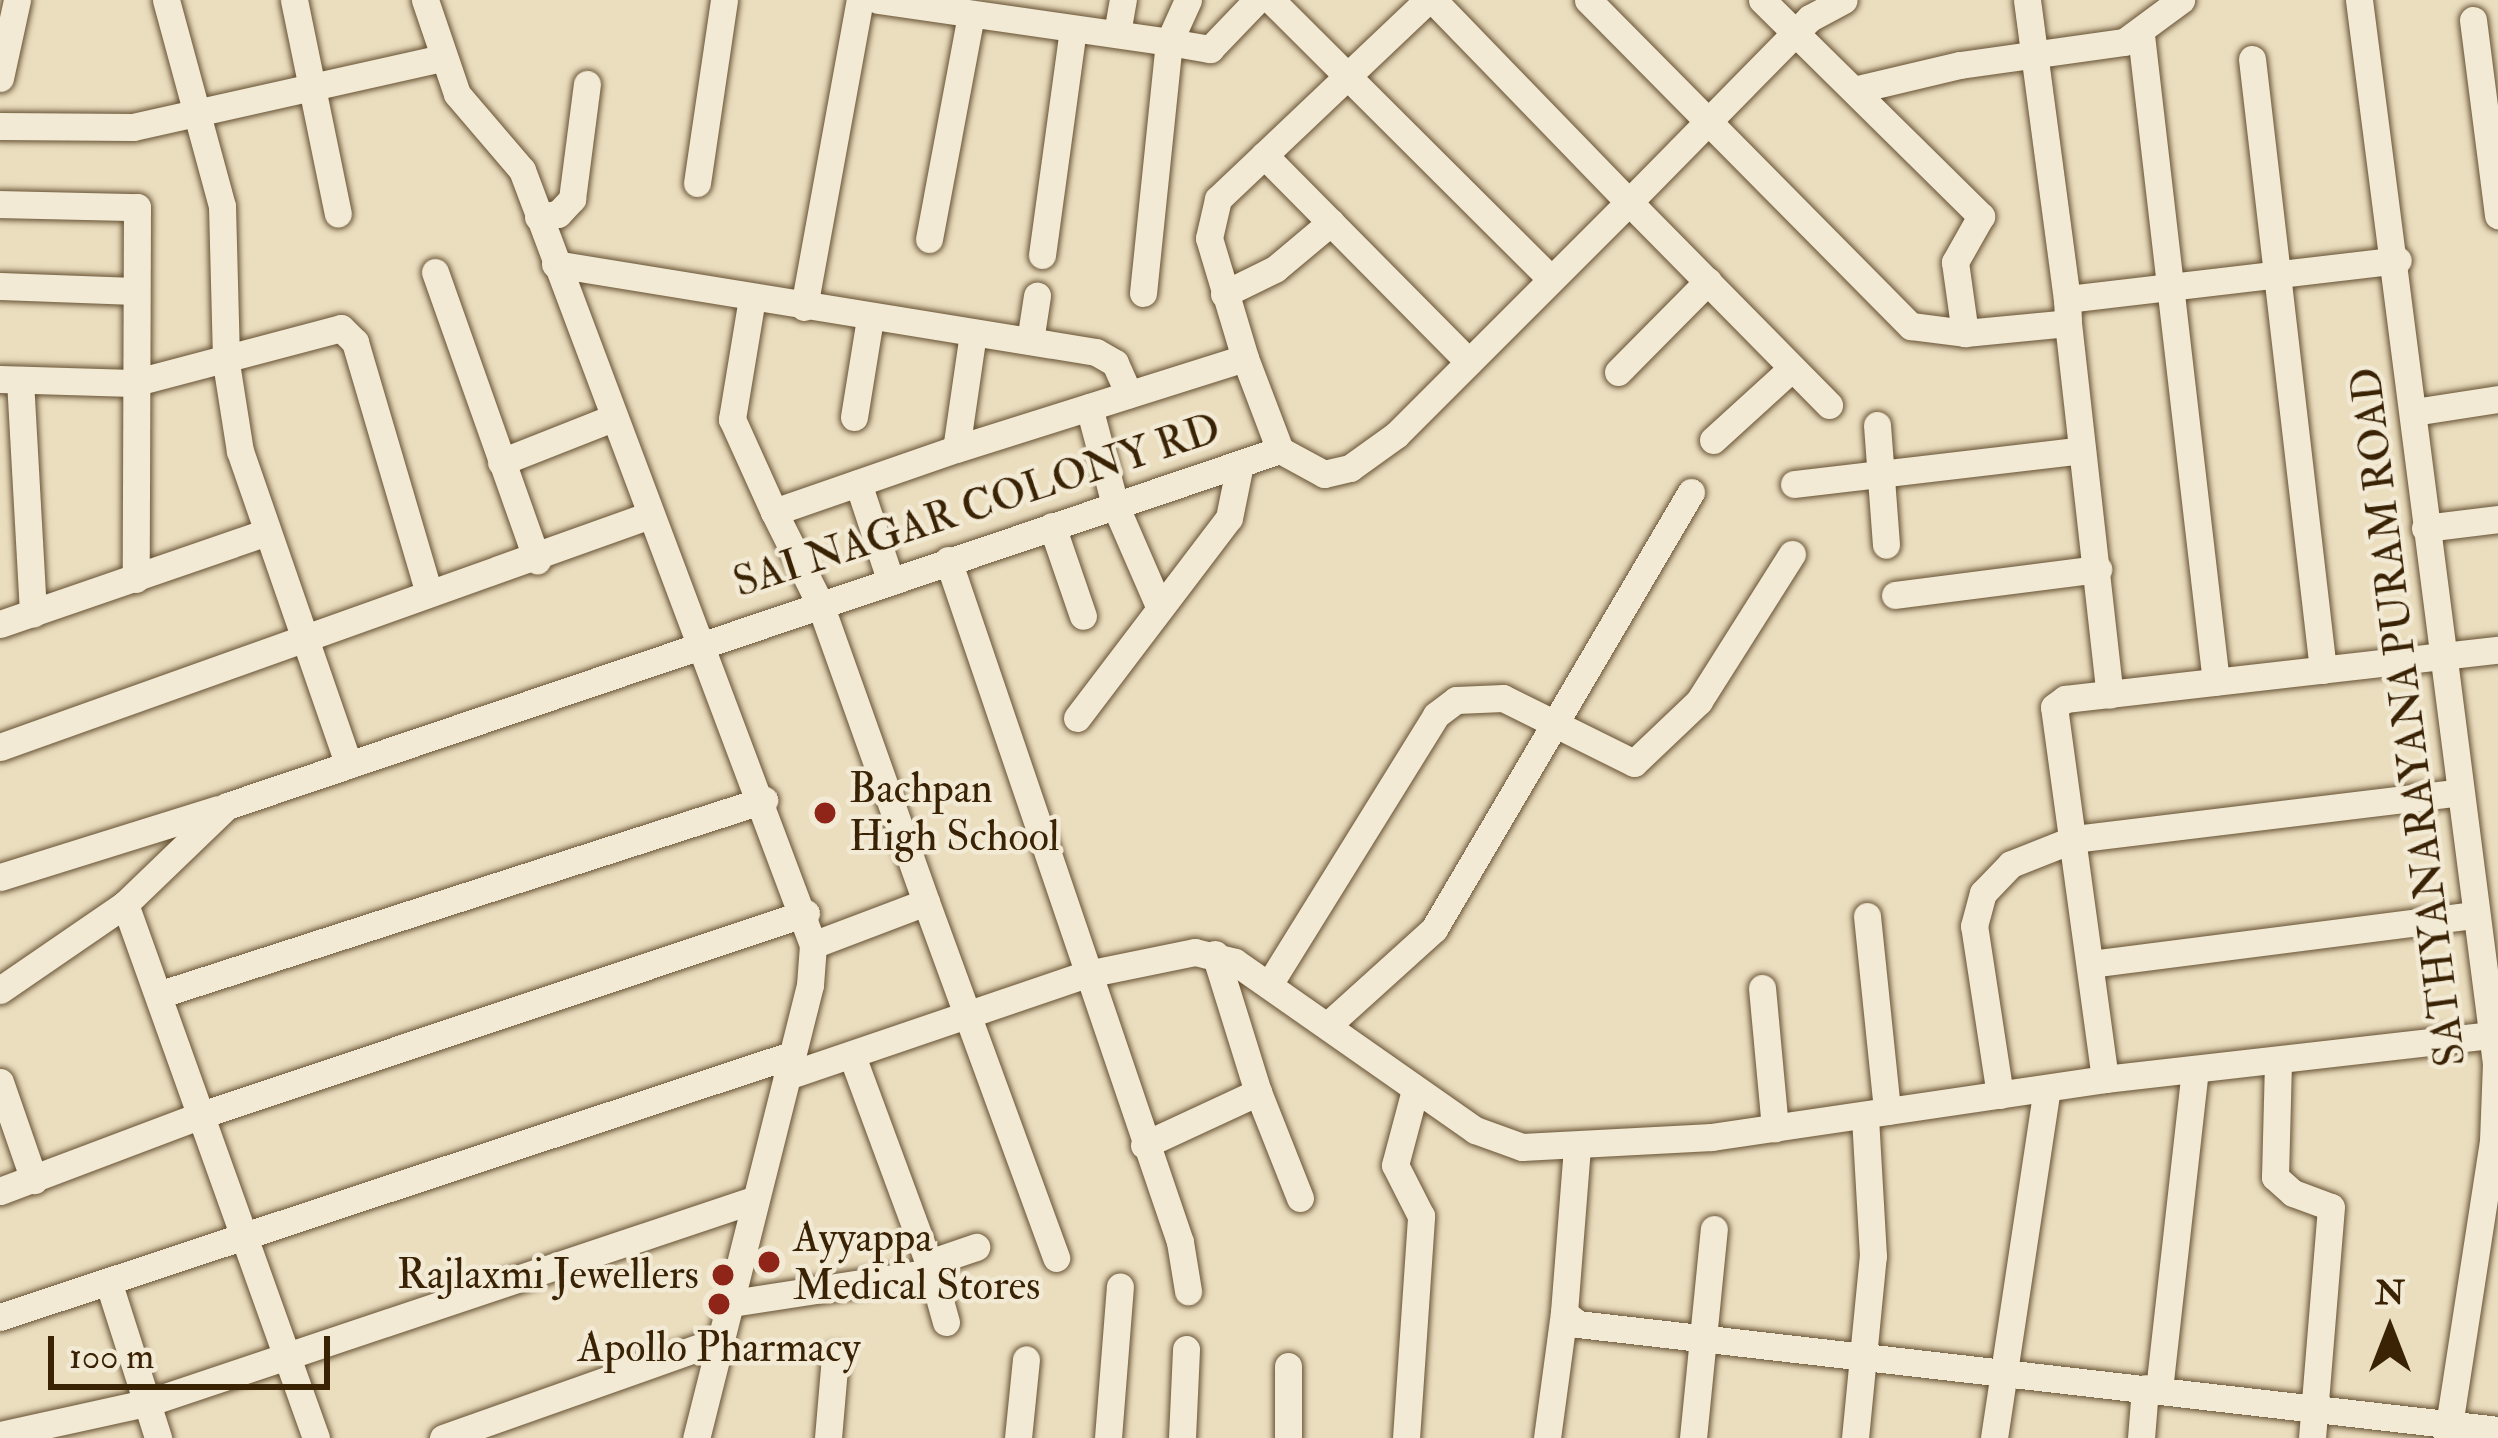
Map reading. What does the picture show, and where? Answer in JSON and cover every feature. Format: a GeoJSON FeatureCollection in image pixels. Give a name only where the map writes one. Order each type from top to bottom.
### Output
{"type":"FeatureCollection","features":[{"type":"Feature","properties":{"kind":"street"},"geometry":{"type":"LineString","coordinates":[[166,0],[222,206],[226,363],[240,451],[349,764]]}},
{"type":"Feature","properties":{"kind":"street"},"geometry":{"type":"LineString","coordinates":[[294,0],[338,214]]}},
{"type":"Feature","properties":{"kind":"street"},"geometry":{"type":"LineString","coordinates":[[425,0],[441,58],[458,94],[522,170],[610,419],[764,800],[806,913],[813,945],[789,1066],[695,1438]]}},
{"type":"Feature","properties":{"kind":"street"},"geometry":{"type":"LineString","coordinates":[[698,183],[724,0]]}},
{"type":"Feature","properties":{"kind":"street"},"geometry":{"type":"LineString","coordinates":[[803,307],[860,0]]}},
{"type":"Feature","properties":{"kind":"street"},"geometry":{"type":"LineString","coordinates":[[878,0],[971,15],[1021,10],[1072,28],[1210,49],[1257,0]]}},
{"type":"Feature","properties":{"kind":"street"},"geometry":{"type":"LineString","coordinates":[[1117,33],[1124,0]]}},
{"type":"Feature","properties":{"kind":"street"},"geometry":{"type":"LineString","coordinates":[[1143,293],[1168,42],[1188,0]]}},
{"type":"Feature","properties":{"kind":"street"},"geometry":{"type":"LineString","coordinates":[[1271,0],[1549,276]]}},
{"type":"Feature","properties":{"kind":"street"},"geometry":{"type":"LineString","coordinates":[[1829,405],[1791,369],[1708,281],[1629,202],[1430,0],[1218,199],[1210,217],[1224,293],[1280,450],[1324,474],[1350,468],[1396,435],[1549,276],[1629,202],[1708,126],[1796,34],[1844,0]]}},
{"type":"Feature","properties":{"kind":"street"},"geometry":{"type":"LineString","coordinates":[[1588,0],[1911,326],[1965,334],[2172,286],[2398,260]]}},
{"type":"Feature","properties":{"kind":"street"},"geometry":{"type":"LineString","coordinates":[[1762,0],[1981,216],[1954,262],[1965,334]]}},
{"type":"Feature","properties":{"kind":"street"},"geometry":{"type":"LineString","coordinates":[[2027,0],[2110,695]]}},
{"type":"Feature","properties":{"kind":"street","name":"SATHYANARAYANA PURAM ROAD"},"geometry":{"type":"LineString","coordinates":[[2359,0],[2398,260],[2425,528],[2494,1035],[2487,1256],[2448,1431]]}},
{"type":"Feature","properties":{"kind":"street"},"geometry":{"type":"LineString","coordinates":[[1853,90],[2141,35],[2173,1]]}},
{"type":"Feature","properties":{"kind":"street"},"geometry":{"type":"LineString","coordinates":[[0,78],[11,3]]}},
{"type":"Feature","properties":{"kind":"street"},"geometry":{"type":"LineString","coordinates":[[929,239],[971,15]]}},
{"type":"Feature","properties":{"kind":"street"},"geometry":{"type":"LineString","coordinates":[[2473,20],[2498,215]]}},
{"type":"Feature","properties":{"kind":"street"},"geometry":{"type":"LineString","coordinates":[[1042,255],[1072,28]]}},
{"type":"Feature","properties":{"kind":"street"},"geometry":{"type":"LineString","coordinates":[[2141,35],[2216,682]]}},
{"type":"Feature","properties":{"kind":"street"},"geometry":{"type":"LineString","coordinates":[[0,126],[133,128],[441,58]]}},
{"type":"Feature","properties":{"kind":"street"},"geometry":{"type":"LineString","coordinates":[[2252,58],[2281,272],[2323,670]]}},
{"type":"Feature","properties":{"kind":"street"},"geometry":{"type":"LineString","coordinates":[[538,218],[558,214],[572,199],[587,84]]}},
{"type":"Feature","properties":{"kind":"street"},"geometry":{"type":"LineString","coordinates":[[1264,154],[1469,362]]}},
{"type":"Feature","properties":{"kind":"street"},"geometry":{"type":"LineString","coordinates":[[0,204],[137,207],[136,579]]}},
{"type":"Feature","properties":{"kind":"street"},"geometry":{"type":"LineString","coordinates":[[1224,293],[1275,269],[1331,222]]}},
{"type":"Feature","properties":{"kind":"street"},"geometry":{"type":"LineString","coordinates":[[555,264],[1107,356],[1129,394]]}},
{"type":"Feature","properties":{"kind":"street"},"geometry":{"type":"LineString","coordinates":[[435,272],[537,560]]}},
{"type":"Feature","properties":{"kind":"street"},"geometry":{"type":"LineString","coordinates":[[1618,372],[1708,281]]}},
{"type":"Feature","properties":{"kind":"street"},"geometry":{"type":"LineString","coordinates":[[0,286],[135,291]]}},
{"type":"Feature","properties":{"kind":"street"},"geometry":{"type":"LineString","coordinates":[[1030,341],[1037,296]]}},
{"type":"Feature","properties":{"kind":"street"},"geometry":{"type":"LineString","coordinates":[[752,298],[732,419],[820,604],[1056,1258]]}},
{"type":"Feature","properties":{"kind":"street"},"geometry":{"type":"LineString","coordinates":[[854,417],[870,318]]}},
{"type":"Feature","properties":{"kind":"street"},"geometry":{"type":"LineString","coordinates":[[32,614],[10,379],[133,383],[226,363],[324,327],[341,328],[355,342],[429,593]]}},
{"type":"Feature","properties":{"kind":"street"},"geometry":{"type":"LineString","coordinates":[[956,449],[973,333]]}},
{"type":"Feature","properties":{"kind":"street"},"geometry":{"type":"LineString","coordinates":[[774,512],[1245,358]]}},
{"type":"Feature","properties":{"kind":"street"},"geometry":{"type":"LineString","coordinates":[[1713,440],[1791,369]]}},
{"type":"Feature","properties":{"kind":"street"},"geometry":{"type":"LineString","coordinates":[[2414,412],[2498,399]]}},
{"type":"Feature","properties":{"kind":"street"},"geometry":{"type":"LineString","coordinates":[[1089,406],[1115,506],[1159,606]]}},
{"type":"Feature","properties":{"kind":"street"},"geometry":{"type":"LineString","coordinates":[[502,462],[610,419]]}},
{"type":"Feature","properties":{"kind":"street"},"geometry":{"type":"LineString","coordinates":[[1877,425],[1886,545]]}},
{"type":"Feature","properties":{"kind":"street","name":"SAI NAGAR COLONY RD"},"geometry":{"type":"LineString","coordinates":[[0,878],[227,806],[700,642],[1280,450]]}},
{"type":"Feature","properties":{"kind":"street"},"geometry":{"type":"LineString","coordinates":[[1794,484],[2082,450]]}},
{"type":"Feature","properties":{"kind":"street"},"geometry":{"type":"LineString","coordinates":[[1077,718],[1229,518],[1239,499],[1240,464]]}},
{"type":"Feature","properties":{"kind":"street"},"geometry":{"type":"LineString","coordinates":[[858,483],[890,579]]}},
{"type":"Feature","properties":{"kind":"street"},"geometry":{"type":"LineString","coordinates":[[1329,1024],[1434,929],[1690,492]]}},
{"type":"Feature","properties":{"kind":"street"},"geometry":{"type":"LineString","coordinates":[[0,747],[429,593],[537,560],[650,515]]}},
{"type":"Feature","properties":{"kind":"street"},"geometry":{"type":"LineString","coordinates":[[2425,528],[2498,519]]}},
{"type":"Feature","properties":{"kind":"street"},"geometry":{"type":"LineString","coordinates":[[1052,526],[1082,616]]}},
{"type":"Feature","properties":{"kind":"street"},"geometry":{"type":"LineString","coordinates":[[0,624],[265,532]]}},
{"type":"Feature","properties":{"kind":"street"},"geometry":{"type":"LineString","coordinates":[[1270,983],[1436,715],[1480,695],[1555,726],[1615,760],[1644,758],[1699,701],[1792,554]]}},
{"type":"Feature","properties":{"kind":"street"},"geometry":{"type":"LineString","coordinates":[[948,560],[1180,1242],[1188,1291]]}},
{"type":"Feature","properties":{"kind":"street"},"geometry":{"type":"LineString","coordinates":[[1895,595],[2098,569]]}},
{"type":"Feature","properties":{"kind":"street"},"geometry":{"type":"LineString","coordinates":[[2105,1079],[2054,707],[2110,695],[2498,650]]}},
{"type":"Feature","properties":{"kind":"street"},"geometry":{"type":"LineString","coordinates":[[2000,1095],[1975,909],[2011,864],[2074,839],[2460,792]]}},
{"type":"Feature","properties":{"kind":"street"},"geometry":{"type":"LineString","coordinates":[[158,995],[764,800]]}},
{"type":"Feature","properties":{"kind":"street"},"geometry":{"type":"LineString","coordinates":[[0,990],[125,904],[227,806]]}},
{"type":"Feature","properties":{"kind":"street"},"geometry":{"type":"LineString","coordinates":[[813,945],[926,902]]}},
{"type":"Feature","properties":{"kind":"street"},"geometry":{"type":"LineString","coordinates":[[125,904],[316,1438]]}},
{"type":"Feature","properties":{"kind":"street"},"geometry":{"type":"LineString","coordinates":[[0,1191],[198,1116],[806,913]]}},
{"type":"Feature","properties":{"kind":"street"},"geometry":{"type":"LineString","coordinates":[[2091,964],[2475,915]]}},
{"type":"Feature","properties":{"kind":"street"},"geometry":{"type":"LineString","coordinates":[[1855,1438],[1873,1256],[1876,1113],[1867,916]]}},
{"type":"Feature","properties":{"kind":"street"},"geometry":{"type":"LineString","coordinates":[[1215,954],[1258,1092],[1300,1198]]}},
{"type":"Feature","properties":{"kind":"street"},"geometry":{"type":"LineString","coordinates":[[0,1317],[109,1284],[242,1234],[789,1066],[852,1056],[1087,974],[1166,955],[1215,954],[1270,983],[1475,1130],[1522,1147],[1577,1147],[1775,1128],[2105,1079],[2494,1035]]}},
{"type":"Feature","properties":{"kind":"street"},"geometry":{"type":"LineString","coordinates":[[1762,988],[1775,1128]]}},
{"type":"Feature","properties":{"kind":"street"},"geometry":{"type":"LineString","coordinates":[[852,1056],[946,1322]]}},
{"type":"Feature","properties":{"kind":"street"},"geometry":{"type":"LineString","coordinates":[[2278,1062],[2276,1177],[2293,1193],[2331,1207],[2312,1438]]}},
{"type":"Feature","properties":{"kind":"street"},"geometry":{"type":"LineString","coordinates":[[2141,1438],[2152,1389],[2194,1070]]}},
{"type":"Feature","properties":{"kind":"street"},"geometry":{"type":"LineString","coordinates":[[0,1082],[34,1180]]}},
{"type":"Feature","properties":{"kind":"street"},"geometry":{"type":"LineString","coordinates":[[1994,1438],[2000,1373],[2047,1089]]}},
{"type":"Feature","properties":{"kind":"street"},"geometry":{"type":"LineString","coordinates":[[1406,1438],[1420,1216],[1395,1165],[1414,1090]]}},
{"type":"Feature","properties":{"kind":"street"},"geometry":{"type":"LineString","coordinates":[[1144,1145],[1258,1092]]}},
{"type":"Feature","properties":{"kind":"street"},"geometry":{"type":"LineString","coordinates":[[1547,1438],[1564,1313],[1577,1147]]}},
{"type":"Feature","properties":{"kind":"street"},"geometry":{"type":"LineString","coordinates":[[9,1435],[150,1402],[284,1352],[753,1200]]}},
{"type":"Feature","properties":{"kind":"street"},"geometry":{"type":"LineString","coordinates":[[1693,1438],[1714,1229]]}},
{"type":"Feature","properties":{"kind":"street"},"geometry":{"type":"LineString","coordinates":[[732,1303],[930,1267],[976,1247]]}},
{"type":"Feature","properties":{"kind":"street"},"geometry":{"type":"LineString","coordinates":[[109,1284],[158,1438]]}},
{"type":"Feature","properties":{"kind":"street"},"geometry":{"type":"LineString","coordinates":[[1108,1438],[1120,1286]]}},
{"type":"Feature","properties":{"kind":"street"},"geometry":{"type":"LineString","coordinates":[[1564,1313],[1579,1324],[2315,1405],[2448,1431],[2498,1430]]}},
{"type":"Feature","properties":{"kind":"street"},"geometry":{"type":"LineString","coordinates":[[443,1438],[720,1340]]}},
{"type":"Feature","properties":{"kind":"street"},"geometry":{"type":"LineString","coordinates":[[1182,1438],[1186,1349]]}},
{"type":"Feature","properties":{"kind":"street"},"geometry":{"type":"LineString","coordinates":[[828,1438],[835,1356]]}},
{"type":"Feature","properties":{"kind":"street"},"geometry":{"type":"LineString","coordinates":[[1018,1438],[1026,1359]]}},
{"type":"Feature","properties":{"kind":"street"},"geometry":{"type":"LineString","coordinates":[[1288,1366],[1288,1438]]}},
{"type":"Feature","properties":{"kind":"place","name":"Bachpan High School"},"geometry":{"type":"Point","coordinates":[825,813]}},
{"type":"Feature","properties":{"kind":"place","name":"Ayyappa Medical Stores"},"geometry":{"type":"Point","coordinates":[769,1262]}},
{"type":"Feature","properties":{"kind":"place","name":"Rajlaxmi Jewellers"},"geometry":{"type":"Point","coordinates":[723,1275]}},
{"type":"Feature","properties":{"kind":"place","name":"Apollo Pharmacy"},"geometry":{"type":"Point","coordinates":[719,1304]}}]}
